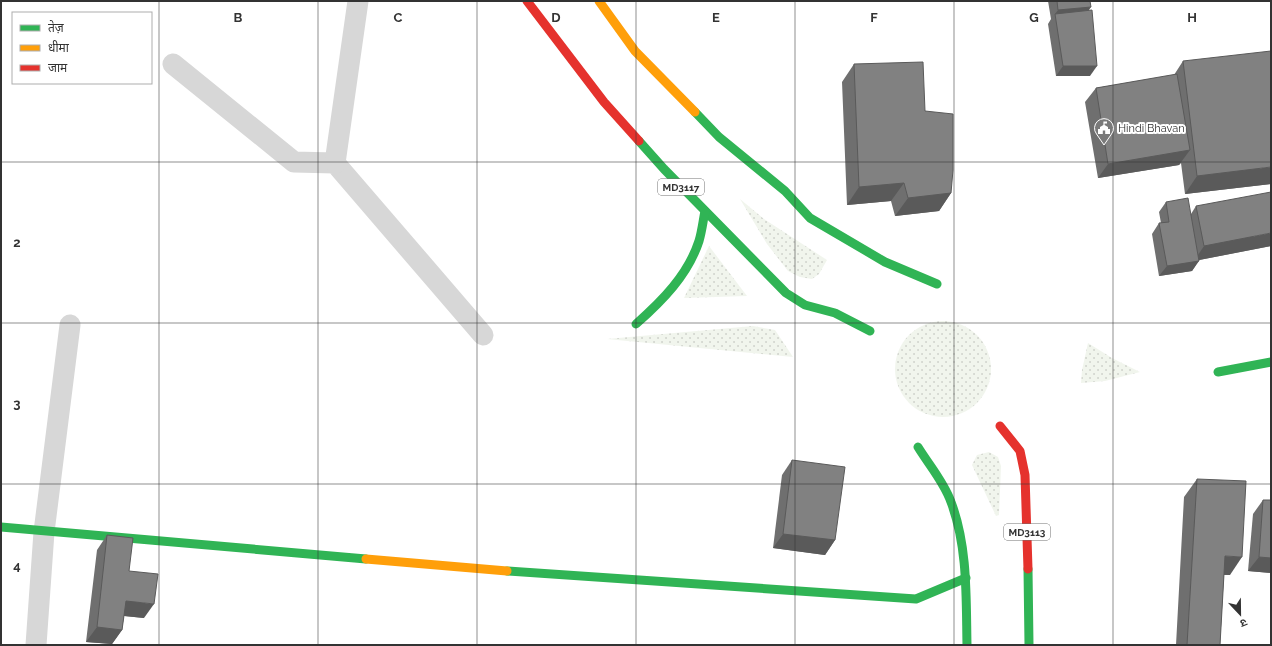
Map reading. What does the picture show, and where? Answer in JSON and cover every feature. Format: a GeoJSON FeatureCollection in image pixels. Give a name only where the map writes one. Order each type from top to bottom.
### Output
{"type":"FeatureCollection","features":[{"type":"Feature","properties":{"kind":"main road","name":"MD3117"},"geometry":{"type":"LineString","coordinates":[[527,1],[604,102],[664,169],[786,293],[805,305],[835,313],[870,331]]}},
{"type":"Feature","properties":{"kind":"main road"},"geometry":{"type":"LineString","coordinates":[[599,1],[635,51],[719,137],[785,190],[810,218],[885,262],[937,284]]}},
{"type":"Feature","properties":{"kind":"main road"},"geometry":{"type":"LineString","coordinates":[[636,324],[657,305],[678,279],[699,244],[705,211]]}},
{"type":"Feature","properties":{"kind":"main road"},"geometry":{"type":"LineString","coordinates":[[1218,372],[1271,362]]}},
{"type":"Feature","properties":{"kind":"main road","name":"MD3113"},"geometry":{"type":"LineString","coordinates":[[1000,426],[1020,451],[1025,475],[1029,645]]}},
{"type":"Feature","properties":{"kind":"main road"},"geometry":{"type":"LineString","coordinates":[[918,447],[950,501],[961,537],[966,578],[968,645]]}},
{"type":"Feature","properties":{"kind":"main road"},"geometry":{"type":"LineString","coordinates":[[1,527],[44,532],[501,570],[916,599],[966,578]]}},
{"type":"Feature","properties":{"kind":"street"},"geometry":{"type":"LineString","coordinates":[[335,163],[358,1]]}},
{"type":"Feature","properties":{"kind":"street"},"geometry":{"type":"LineString","coordinates":[[173,64],[294,162],[335,163],[483,335]]}},
{"type":"Feature","properties":{"kind":"street"},"geometry":{"type":"LineString","coordinates":[[36,645],[44,532],[70,325]]}},
{"type":"Feature","properties":{"kind":"shaded area"},"geometry":{"type":"Polygon","coordinates":[[[740,199],[764,219],[827,260],[819,274],[812,279],[800,277],[788,271],[767,244],[740,199]]]}},
{"type":"Feature","properties":{"kind":"shaded area"},"geometry":{"type":"Polygon","coordinates":[[[709,246],[747,296],[684,298],[709,246]]]}},
{"type":"Feature","properties":{"kind":"shaded area"},"geometry":{"type":"Polygon","coordinates":[[[943,321],[961,325],[970,329],[977,335],[983,342],[987,351],[991,369],[987,387],[983,396],[977,403],[970,409],[961,413],[943,417],[925,413],[916,409],[909,403],[903,396],[899,387],[895,369],[899,351],[903,342],[909,335],[916,329],[925,325],[943,321]]]}},
{"type":"Feature","properties":{"kind":"shaded area"},"geometry":{"type":"Polygon","coordinates":[[[753,326],[775,330],[793,357],[607,339],[753,326]]]}},
{"type":"Feature","properties":{"kind":"shaded area"},"geometry":{"type":"Polygon","coordinates":[[[1088,343],[1112,358],[1140,372],[1105,381],[1081,383],[1082,370],[1088,343]]]}},
{"type":"Feature","properties":{"kind":"shaded area"},"geometry":{"type":"Polygon","coordinates":[[[989,452],[998,457],[1001,466],[999,515],[996,516],[972,465],[977,455],[989,452]]]}},
{"type":"Feature","properties":{"kind":"building"},"geometry":{"type":"Polygon","coordinates":[[[1057,1],[1090,1],[1091,7],[1058,10],[1057,1]]]}},
{"type":"Feature","properties":{"kind":"building"},"geometry":{"type":"Polygon","coordinates":[[[1092,10],[1097,66],[1063,66],[1055,14],[1092,10]]]}},
{"type":"Feature","properties":{"kind":"building"},"geometry":{"type":"Polygon","coordinates":[[[1271,51],[1271,167],[1197,176],[1183,61],[1271,51]]]}},
{"type":"Feature","properties":{"kind":"building"},"geometry":{"type":"Polygon","coordinates":[[[923,62],[925,111],[953,114],[953,170],[951,193],[908,198],[904,183],[859,187],[854,64],[923,62]]]}},
{"type":"Feature","properties":{"kind":"building"},"geometry":{"type":"Polygon","coordinates":[[[1177,74],[1190,150],[1108,164],[1096,88],[1177,74]]]}},
{"type":"Feature","properties":{"kind":"building"},"geometry":{"type":"Polygon","coordinates":[[[1271,192],[1271,233],[1204,246],[1196,206],[1271,192]]]}},
{"type":"Feature","properties":{"kind":"building"},"geometry":{"type":"Polygon","coordinates":[[[1188,198],[1199,261],[1167,266],[1159,223],[1169,222],[1166,202],[1188,198]]]}},
{"type":"Feature","properties":{"kind":"building"},"geometry":{"type":"Polygon","coordinates":[[[792,460],[845,467],[835,540],[783,534],[792,460]]]}},
{"type":"Feature","properties":{"kind":"building"},"geometry":{"type":"Polygon","coordinates":[[[1197,479],[1246,481],[1242,557],[1225,556],[1220,645],[1187,645],[1197,479]]]}},
{"type":"Feature","properties":{"kind":"building"},"geometry":{"type":"Polygon","coordinates":[[[1263,500],[1271,500],[1271,558],[1259,557],[1263,500]]]}},
{"type":"Feature","properties":{"kind":"building"},"geometry":{"type":"Polygon","coordinates":[[[107,535],[133,538],[129,571],[158,574],[154,604],[126,601],[122,630],[97,627],[107,535]]]}},
{"type":"Feature","properties":{"kind":"traffic: fast"},"geometry":{"type":"LineString","coordinates":[[695,112],[719,137],[785,191],[810,218],[885,262],[937,284]]}},
{"type":"Feature","properties":{"kind":"traffic: fast"},"geometry":{"type":"LineString","coordinates":[[639,141],[664,169],[786,293],[805,305],[835,313],[870,331]]}},
{"type":"Feature","properties":{"kind":"traffic: fast"},"geometry":{"type":"LineString","coordinates":[[636,324],[673,287],[688,265],[699,241],[705,211]]}},
{"type":"Feature","properties":{"kind":"traffic: fast"},"geometry":{"type":"LineString","coordinates":[[1218,372],[1271,362]]}},
{"type":"Feature","properties":{"kind":"traffic: fast"},"geometry":{"type":"LineString","coordinates":[[918,447],[948,495],[957,519],[961,537],[965,573],[967,645]]}},
{"type":"Feature","properties":{"kind":"traffic: fast"},"geometry":{"type":"LineString","coordinates":[[1,527],[366,559]]}},
{"type":"Feature","properties":{"kind":"traffic: fast"},"geometry":{"type":"LineString","coordinates":[[1028,569],[1029,645]]}},
{"type":"Feature","properties":{"kind":"traffic: fast"},"geometry":{"type":"LineString","coordinates":[[507,571],[916,599],[966,578]]}},
{"type":"Feature","properties":{"kind":"traffic: slow"},"geometry":{"type":"LineString","coordinates":[[599,1],[635,51],[695,112]]}},
{"type":"Feature","properties":{"kind":"traffic: slow"},"geometry":{"type":"LineString","coordinates":[[366,559],[507,571]]}},
{"type":"Feature","properties":{"kind":"traffic: jam"},"geometry":{"type":"LineString","coordinates":[[527,1],[604,102],[639,141]]}},
{"type":"Feature","properties":{"kind":"traffic: jam"},"geometry":{"type":"LineString","coordinates":[[1000,426],[1020,451],[1025,475],[1028,569]]}},
{"type":"Feature","properties":{"kind":"place","name":"Hindi Bhavan"},"geometry":{"type":"Point","coordinates":[1104,145]}}]}
